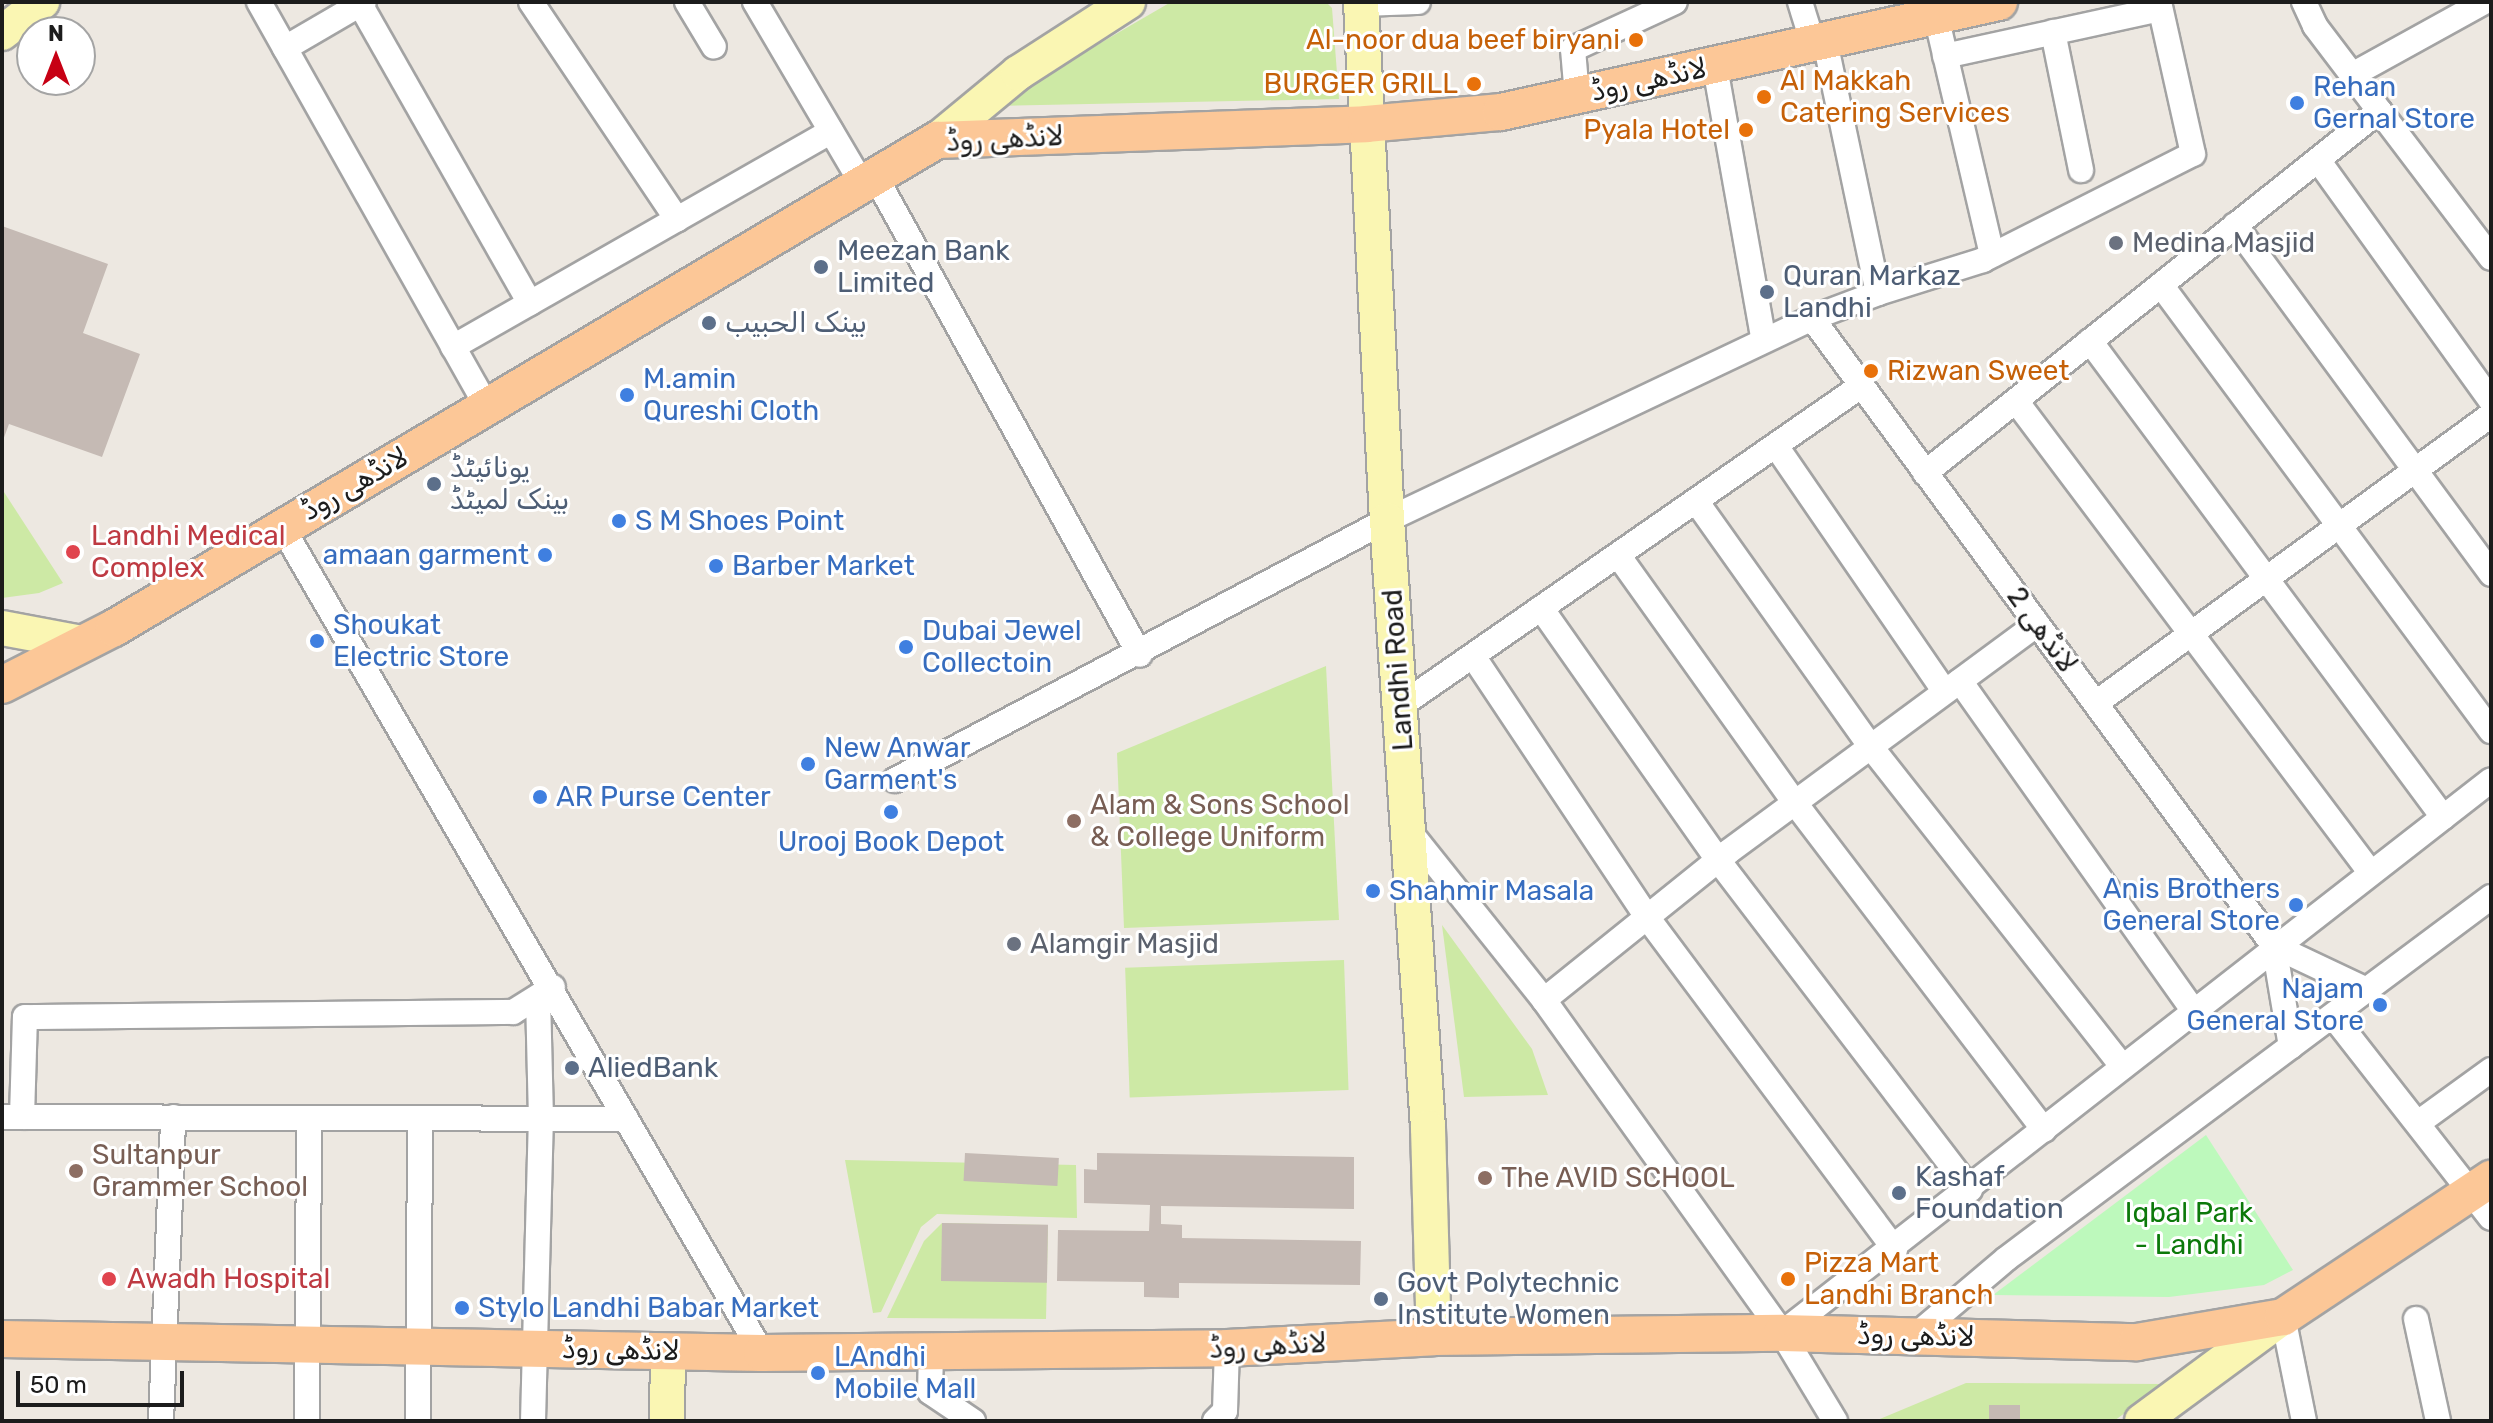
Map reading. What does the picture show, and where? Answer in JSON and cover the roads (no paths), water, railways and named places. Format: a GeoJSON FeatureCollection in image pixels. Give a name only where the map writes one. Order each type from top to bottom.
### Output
{"type":"FeatureCollection","features":[{"type":"Feature","properties":{"kind":"main road","name":"لانڈھی روڈ"},"geometry":{"type":"LineString","coordinates":[[2,685],[82,643],[282,527],[937,140],[1366,124],[1501,112],[1999,2]]}},
{"type":"Feature","properties":{"kind":"main road","name":"لانڈھی روڈ"},"geometry":{"type":"LineString","coordinates":[[2,1339],[762,1353],[1227,1348],[1434,1337],[1782,1333],[2137,1342],[2283,1317],[2485,1197]]}},
{"type":"Feature","properties":{"kind":"street"},"geometry":{"type":"LineString","coordinates":[[2,33],[42,2]]}},
{"type":"Feature","properties":{"kind":"street"},"geometry":{"type":"LineString","coordinates":[[259,2],[487,407]]}},
{"type":"Feature","properties":{"kind":"street"},"geometry":{"type":"LineString","coordinates":[[531,2],[677,219]]}},
{"type":"Feature","properties":{"kind":"street"},"geometry":{"type":"LineString","coordinates":[[687,2],[714,47]]}},
{"type":"Feature","properties":{"kind":"street"},"geometry":{"type":"LineString","coordinates":[[755,2],[831,131],[869,181],[1140,655]]}},
{"type":"Feature","properties":{"kind":"street"},"geometry":{"type":"LineString","coordinates":[[937,140],[1018,73],[1128,2]]}},
{"type":"Feature","properties":{"kind":"street"},"geometry":{"type":"LineString","coordinates":[[1360,3],[1418,2]]}},
{"type":"Feature","properties":{"kind":"street"},"geometry":{"type":"LineString","coordinates":[[1577,96],[1573,49],[1675,2]]}},
{"type":"Feature","properties":{"kind":"street"},"geometry":{"type":"LineString","coordinates":[[1800,2],[1819,43],[1878,293]]}},
{"type":"Feature","properties":{"kind":"street"},"geometry":{"type":"LineString","coordinates":[[2304,2],[2315,26],[2491,258]]}},
{"type":"Feature","properties":{"kind":"street"},"geometry":{"type":"LineString","coordinates":[[2352,75],[2484,2]]}},
{"type":"Feature","properties":{"kind":"street"},"geometry":{"type":"LineString","coordinates":[[285,48],[362,3],[530,303]]}},
{"type":"Feature","properties":{"kind":"street","name":"Landhi Road"},"geometry":{"type":"LineString","coordinates":[[1360,3],[1387,520],[1410,832],[1434,1337]]}},
{"type":"Feature","properties":{"kind":"street"},"geometry":{"type":"LineString","coordinates":[[895,780],[1140,655],[1387,520],[1763,337],[1878,293],[1992,255],[2193,154],[2159,5],[1945,56]]}},
{"type":"Feature","properties":{"kind":"street"},"geometry":{"type":"LineString","coordinates":[[1936,16],[1992,255]]}},
{"type":"Feature","properties":{"kind":"street"},"geometry":{"type":"LineString","coordinates":[[2053,32],[2081,170]]}},
{"type":"Feature","properties":{"kind":"street"},"geometry":{"type":"LineString","coordinates":[[1715,67],[1763,337]]}},
{"type":"Feature","properties":{"kind":"street"},"geometry":{"type":"LineString","coordinates":[[1925,473],[2379,111]]}},
{"type":"Feature","properties":{"kind":"street"},"geometry":{"type":"LineString","coordinates":[[453,347],[831,131]]}},
{"type":"Feature","properties":{"kind":"street"},"geometry":{"type":"LineString","coordinates":[[2318,160],[2491,401]]}},
{"type":"Feature","properties":{"kind":"street"},"geometry":{"type":"LineString","coordinates":[[2235,225],[2491,574]]}},
{"type":"Feature","properties":{"kind":"street"},"geometry":{"type":"LineString","coordinates":[[2161,285],[2341,524],[2491,731]]}},
{"type":"Feature","properties":{"kind":"street","name":"لانڈھی 2"},"geometry":{"type":"LineString","coordinates":[[1810,318],[2274,946]]}},
{"type":"Feature","properties":{"kind":"street"},"geometry":{"type":"LineString","coordinates":[[2090,341],[2443,817]]}},
{"type":"Feature","properties":{"kind":"street"},"geometry":{"type":"LineString","coordinates":[[1400,706],[1861,386]]}},
{"type":"Feature","properties":{"kind":"street"},"geometry":{"type":"LineString","coordinates":[[2016,401],[2370,872]]}},
{"type":"Feature","properties":{"kind":"street"},"geometry":{"type":"LineString","coordinates":[[2096,703],[2491,415]]}},
{"type":"Feature","properties":{"kind":"street"},"geometry":{"type":"LineString","coordinates":[[1776,446],[2193,1010]]}},
{"type":"Feature","properties":{"kind":"street"},"geometry":{"type":"LineString","coordinates":[[1696,501],[1871,747],[2123,1067]]}},
{"type":"Feature","properties":{"kind":"street"},"geometry":{"type":"LineString","coordinates":[[282,527],[545,992],[626,1119],[762,1353]]}},
{"type":"Feature","properties":{"kind":"street"},"geometry":{"type":"LineString","coordinates":[[1618,555],[1795,803],[2044,1130]]}},
{"type":"Feature","properties":{"kind":"street"},"geometry":{"type":"LineString","coordinates":[[1541,608],[1718,860],[1970,1190]]}},
{"type":"Feature","properties":{"kind":"street"},"geometry":{"type":"LineString","coordinates":[[1544,1000],[1718,860],[2037,624]]}},
{"type":"Feature","properties":{"kind":"street"},"geometry":{"type":"LineString","coordinates":[[2,628],[82,643]]}},
{"type":"Feature","properties":{"kind":"street"},"geometry":{"type":"LineString","coordinates":[[1473,656],[1647,917],[1895,1250]]}},
{"type":"Feature","properties":{"kind":"street"},"geometry":{"type":"LineString","coordinates":[[1782,1333],[1895,1250],[2274,946],[2491,780]]}},
{"type":"Feature","properties":{"kind":"street"},"geometry":{"type":"LineString","coordinates":[[1410,832],[1544,1000],[1782,1333],[1835,1421]]}},
{"type":"Feature","properties":{"kind":"street"},"geometry":{"type":"LineString","coordinates":[[1915,1336],[2006,1259],[2491,897]]}},
{"type":"Feature","properties":{"kind":"street"},"geometry":{"type":"LineString","coordinates":[[2274,946],[2367,990]]}},
{"type":"Feature","properties":{"kind":"street"},"geometry":{"type":"LineString","coordinates":[[2274,946],[2291,1047]]}},
{"type":"Feature","properties":{"kind":"street"},"geometry":{"type":"LineString","coordinates":[[545,992],[513,1012],[25,1017],[12,1117],[626,1119]]}},
{"type":"Feature","properties":{"kind":"street"},"geometry":{"type":"LineString","coordinates":[[533,1421],[545,992]]}},
{"type":"Feature","properties":{"kind":"street"},"geometry":{"type":"LineString","coordinates":[[2333,1016],[2418,1123],[2485,1197]]}},
{"type":"Feature","properties":{"kind":"street"},"geometry":{"type":"LineString","coordinates":[[2418,1123],[2491,1070]]}},
{"type":"Feature","properties":{"kind":"street"},"geometry":{"type":"LineString","coordinates":[[161,1421],[173,1117]]}},
{"type":"Feature","properties":{"kind":"street"},"geometry":{"type":"LineString","coordinates":[[307,1421],[309,1118]]}},
{"type":"Feature","properties":{"kind":"street"},"geometry":{"type":"LineString","coordinates":[[418,1421],[420,1118]]}},
{"type":"Feature","properties":{"kind":"street"},"geometry":{"type":"LineString","coordinates":[[2161,1415],[2283,1317],[2304,1421]]}},
{"type":"Feature","properties":{"kind":"street"},"geometry":{"type":"LineString","coordinates":[[2416,1319],[2438,1421]]}},
{"type":"Feature","properties":{"kind":"street"},"geometry":{"type":"LineString","coordinates":[[1215,1421],[1225,1411],[1227,1348]]}},
{"type":"Feature","properties":{"kind":"street"},"geometry":{"type":"LineString","coordinates":[[667,1421],[668,1351]]}},
{"type":"Feature","properties":{"kind":"street"},"geometry":{"type":"LineString","coordinates":[[931,1352],[930,1392],[973,1421]]}},
{"type":"Feature","properties":{"kind":"place","name":"Al-noor dua beef biryani"},"geometry":{"type":"Point","coordinates":[1636,40]}},
{"type":"Feature","properties":{"kind":"place","name":"BURGER GRILL"},"geometry":{"type":"Point","coordinates":[1474,84]}},
{"type":"Feature","properties":{"kind":"place","name":"Al Makkah Catering Services"},"geometry":{"type":"Point","coordinates":[1764,97]}},
{"type":"Feature","properties":{"kind":"place","name":"Rehan Gernal Store"},"geometry":{"type":"Point","coordinates":[2297,103]}},
{"type":"Feature","properties":{"kind":"place","name":"Pyala Hotel"},"geometry":{"type":"Point","coordinates":[1746,130]}},
{"type":"Feature","properties":{"kind":"place","name":"Medina Masjid"},"geometry":{"type":"Point","coordinates":[2116,243]}},
{"type":"Feature","properties":{"kind":"place","name":"Meezan Bank Limited"},"geometry":{"type":"Point","coordinates":[821,267]}},
{"type":"Feature","properties":{"kind":"place","name":"Quran Markaz Landhi"},"geometry":{"type":"Point","coordinates":[1767,292]}},
{"type":"Feature","properties":{"kind":"place","name":"بينک الحبيب"},"geometry":{"type":"Point","coordinates":[709,323]}},
{"type":"Feature","properties":{"kind":"place","name":"Rizwan Sweet"},"geometry":{"type":"Point","coordinates":[1871,371]}},
{"type":"Feature","properties":{"kind":"place","name":"M.amin Qureshi Cloth"},"geometry":{"type":"Point","coordinates":[627,395]}},
{"type":"Feature","properties":{"kind":"place","name":"یونائیٹڈ بینک لمیٹڈ"},"geometry":{"type":"Point","coordinates":[434,484]}},
{"type":"Feature","properties":{"kind":"place","name":"S M Shoes Point"},"geometry":{"type":"Point","coordinates":[619,521]}},
{"type":"Feature","properties":{"kind":"place","name":"Landhi Medical Complex"},"geometry":{"type":"Point","coordinates":[73,552]}},
{"type":"Feature","properties":{"kind":"place","name":"amaan garment"},"geometry":{"type":"Point","coordinates":[545,555]}},
{"type":"Feature","properties":{"kind":"place","name":"Barber Market"},"geometry":{"type":"Point","coordinates":[716,566]}},
{"type":"Feature","properties":{"kind":"place","name":"Shoukat Electric Store"},"geometry":{"type":"Point","coordinates":[317,641]}},
{"type":"Feature","properties":{"kind":"place","name":"Dubai Jewel Collectoin"},"geometry":{"type":"Point","coordinates":[906,647]}},
{"type":"Feature","properties":{"kind":"place","name":"New Anwar Garment's"},"geometry":{"type":"Point","coordinates":[808,764]}},
{"type":"Feature","properties":{"kind":"place","name":"AR Purse Center"},"geometry":{"type":"Point","coordinates":[540,797]}},
{"type":"Feature","properties":{"kind":"place","name":"Urooj Book Depot"},"geometry":{"type":"Point","coordinates":[891,812]}},
{"type":"Feature","properties":{"kind":"place","name":"Alam & Sons School & College Uniform"},"geometry":{"type":"Point","coordinates":[1074,821]}},
{"type":"Feature","properties":{"kind":"place","name":"Shahmir Masala"},"geometry":{"type":"Point","coordinates":[1373,891]}},
{"type":"Feature","properties":{"kind":"place","name":"Anis Brothers General Store"},"geometry":{"type":"Point","coordinates":[2296,905]}},
{"type":"Feature","properties":{"kind":"place","name":"Alamgir Masjid"},"geometry":{"type":"Point","coordinates":[1014,944]}},
{"type":"Feature","properties":{"kind":"place","name":"Najam General Store"},"geometry":{"type":"Point","coordinates":[2380,1005]}},
{"type":"Feature","properties":{"kind":"place","name":"AliedBank"},"geometry":{"type":"Point","coordinates":[572,1068]}},
{"type":"Feature","properties":{"kind":"place","name":"Sultanpur Grammer School"},"geometry":{"type":"Point","coordinates":[76,1171]}},
{"type":"Feature","properties":{"kind":"place","name":"The AVID SCHOOL"},"geometry":{"type":"Point","coordinates":[1485,1178]}},
{"type":"Feature","properties":{"kind":"place","name":"Kashaf Foundation"},"geometry":{"type":"Point","coordinates":[1899,1193]}},
{"type":"Feature","properties":{"kind":"place","name":"Awadh Hospital"},"geometry":{"type":"Point","coordinates":[109,1279]}},
{"type":"Feature","properties":{"kind":"place","name":"Pizza Mart Landhi Branch"},"geometry":{"type":"Point","coordinates":[1788,1279]}},
{"type":"Feature","properties":{"kind":"place","name":"Govt Polytechnic Institute Women"},"geometry":{"type":"Point","coordinates":[1381,1299]}},
{"type":"Feature","properties":{"kind":"place","name":"Stylo Landhi Babar Market"},"geometry":{"type":"Point","coordinates":[462,1308]}},
{"type":"Feature","properties":{"kind":"place","name":"LAndhi Mobile Mall"},"geometry":{"type":"Point","coordinates":[818,1373]}},
{"type":"Feature","properties":{"kind":"park label","name":"Iqbal Park - Landhi"},"geometry":{"type":"Point","coordinates":[2189,1229]}}]}
